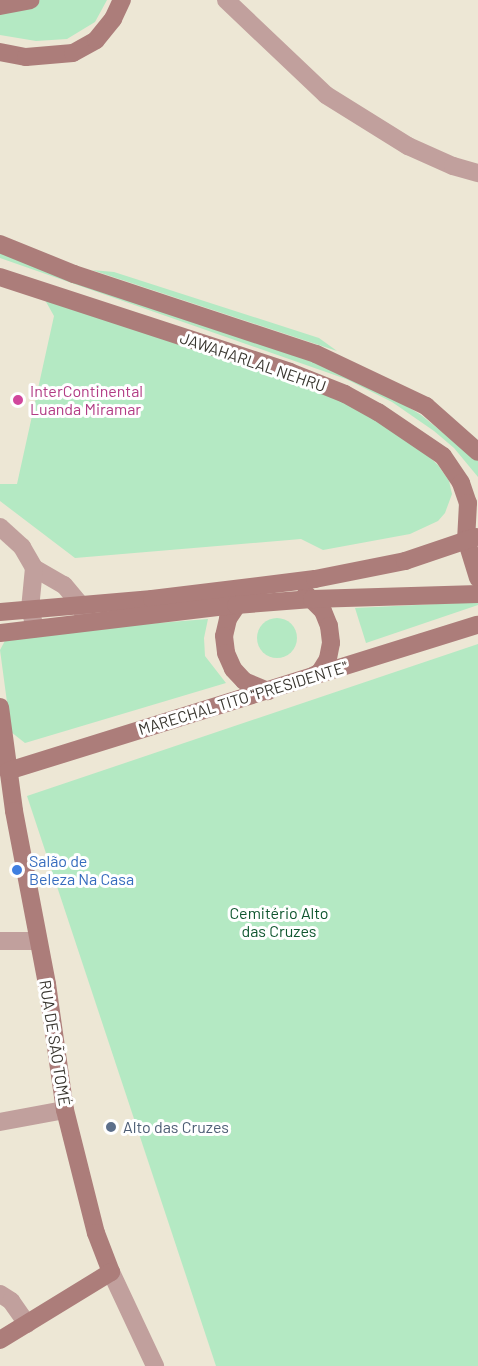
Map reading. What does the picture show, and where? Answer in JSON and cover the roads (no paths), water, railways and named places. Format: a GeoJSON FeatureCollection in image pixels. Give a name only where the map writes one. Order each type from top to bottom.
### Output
{"type":"FeatureCollection","features":[{"type":"Feature","properties":{"kind":"street"},"geometry":{"type":"LineString","coordinates":[[0,6],[30,0]]}},
{"type":"Feature","properties":{"kind":"street"},"geometry":{"type":"LineString","coordinates":[[0,52],[26,57],[73,53],[96,40],[112,19],[122,0]]}},
{"type":"Feature","properties":{"kind":"street"},"geometry":{"type":"LineString","coordinates":[[226,0],[310,80],[344,107],[408,146],[453,166],[478,173]]}},
{"type":"Feature","properties":{"kind":"street","name":"JAWAHARLAL NEHRU"},"geometry":{"type":"LineString","coordinates":[[0,243],[74,274],[316,354],[426,406],[478,452]]}},
{"type":"Feature","properties":{"kind":"street","name":"JAWAHARLAL NEHRU"},"geometry":{"type":"LineString","coordinates":[[0,277],[290,372],[345,394],[378,412],[443,456],[461,483],[468,503],[472,538]]}},
{"type":"Feature","properties":{"kind":"street"},"geometry":{"type":"LineString","coordinates":[[0,527],[22,547],[34,568],[64,585],[83,614]]}},
{"type":"Feature","properties":{"kind":"street"},"geometry":{"type":"LineString","coordinates":[[0,633],[35,628],[83,614],[152,599],[315,579],[405,561],[472,538],[478,578]]}},
{"type":"Feature","properties":{"kind":"street"},"geometry":{"type":"LineString","coordinates":[[34,568],[30,609],[35,628]]}},
{"type":"Feature","properties":{"kind":"street"},"geometry":{"type":"LineString","coordinates":[[288,581],[312,599],[323,611],[329,626],[331,643],[328,658],[320,672],[307,679]]}},
{"type":"Feature","properties":{"kind":"street"},"geometry":{"type":"LineString","coordinates":[[253,586],[228,619],[224,636],[226,653],[233,669],[244,681],[268,691]]}},
{"type":"Feature","properties":{"kind":"street"},"geometry":{"type":"LineString","coordinates":[[0,612],[30,609],[83,614],[312,599],[478,594]]}},
{"type":"Feature","properties":{"kind":"street","name":"MARECHAL TITO \"PRESIDENTE\""},"geometry":{"type":"LineString","coordinates":[[8,771],[478,625]]}},
{"type":"Feature","properties":{"kind":"street","name":"RUA DE SÃO TOMÉ"},"geometry":{"type":"LineString","coordinates":[[0,707],[8,771],[47,984],[65,1110],[96,1233],[111,1272],[155,1366]]}},
{"type":"Feature","properties":{"kind":"street"},"geometry":{"type":"LineString","coordinates":[[0,941],[38,941]]}},
{"type":"Feature","properties":{"kind":"street"},"geometry":{"type":"LineString","coordinates":[[0,1122],[65,1110]]}},
{"type":"Feature","properties":{"kind":"street"},"geometry":{"type":"LineString","coordinates":[[0,1340],[111,1272]]}},
{"type":"Feature","properties":{"kind":"street"},"geometry":{"type":"LineString","coordinates":[[0,1294],[11,1301],[27,1324]]}},
{"type":"Feature","properties":{"kind":"place","name":"InterContinental Luanda Miramar"},"geometry":{"type":"Point","coordinates":[18,400]}},
{"type":"Feature","properties":{"kind":"place","name":"Salão de Beleza Na Casa"},"geometry":{"type":"Point","coordinates":[17,870]}},
{"type":"Feature","properties":{"kind":"place","name":"Alto das Cruzes"},"geometry":{"type":"Point","coordinates":[111,1127]}},
{"type":"Feature","properties":{"kind":"park label","name":"Cemitério Alto das Cruzes"},"geometry":{"type":"Point","coordinates":[279,922]}}]}
